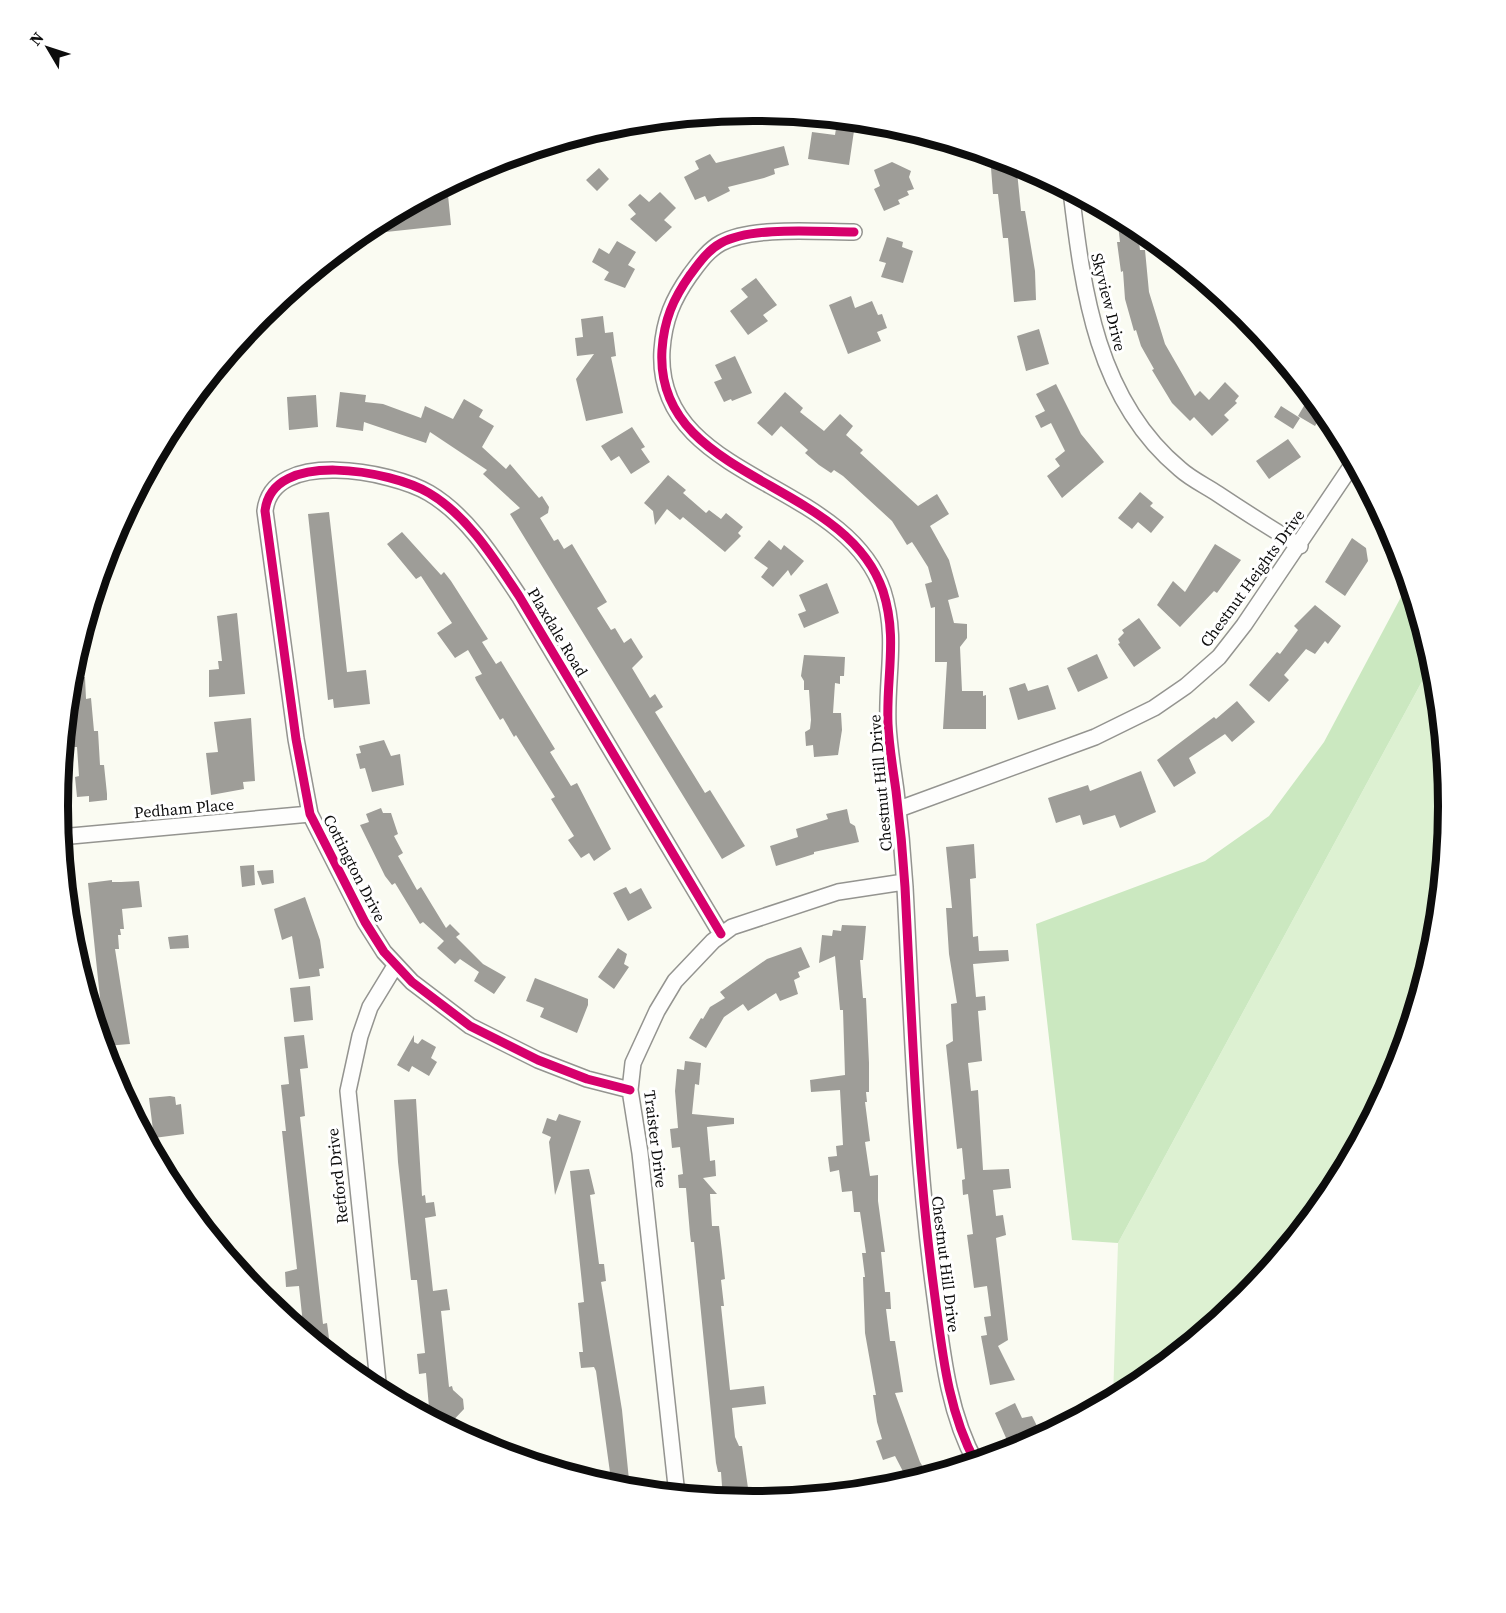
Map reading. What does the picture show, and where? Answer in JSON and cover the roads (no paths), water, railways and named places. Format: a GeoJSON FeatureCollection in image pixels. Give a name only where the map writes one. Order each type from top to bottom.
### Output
{"type":"FeatureCollection","features":[{"type":"Feature","properties":{"kind":"street","name":"Skyview Drive"},"geometry":{"type":"LineString","coordinates":[[1072,200],[1078,255],[1091,319],[1107,370],[1128,411],[1150,442],[1181,471],[1300,546]]}},
{"type":"Feature","properties":{"kind":"street","name":"Chestnut Hill Drive"},"geometry":{"type":"LineString","coordinates":[[854,232],[768,232],[725,241],[713,249],[675,296],[665,323],[662,354],[663,375],[670,402],[684,425],[709,448],[846,534],[864,554],[877,579],[892,624],[888,725],[904,882],[922,1207],[950,1392],[962,1437],[973,1456]]}},
{"type":"Feature","properties":{"kind":"street","name":"Chestnut Heights Drive"},"geometry":{"type":"LineString","coordinates":[[898,809],[1095,737],[1154,708],[1186,686],[1219,657],[1300,546],[1350,469]]}},
{"type":"Feature","properties":{"kind":"street","name":"Plaxdale Road"},"geometry":{"type":"LineString","coordinates":[[280,481],[291,476],[320,470],[343,470],[395,479],[429,493],[454,512],[493,556],[519,596],[721,934]]}},
{"type":"Feature","properties":{"kind":"street","name":"Cottington Drive"},"geometry":{"type":"LineString","coordinates":[[280,481],[266,500],[265,511],[296,739],[310,814],[365,922],[395,966],[412,982],[470,1026],[538,1060],[587,1079],[630,1090]]}},
{"type":"Feature","properties":{"kind":"street","name":"Pedham Place"},"geometry":{"type":"LineString","coordinates":[[69,836],[310,814]]}},
{"type":"Feature","properties":{"kind":"street","name":"Traister Drive"},"geometry":{"type":"LineString","coordinates":[[676,1487],[640,1154],[630,1090],[633,1063],[657,1011],[675,981],[721,934],[732,927],[838,892],[904,882]]}},
{"type":"Feature","properties":{"kind":"street","name":"Retford Drive"},"geometry":{"type":"LineString","coordinates":[[378,1380],[348,1090],[360,1036],[370,1007],[395,966]]}}]}
